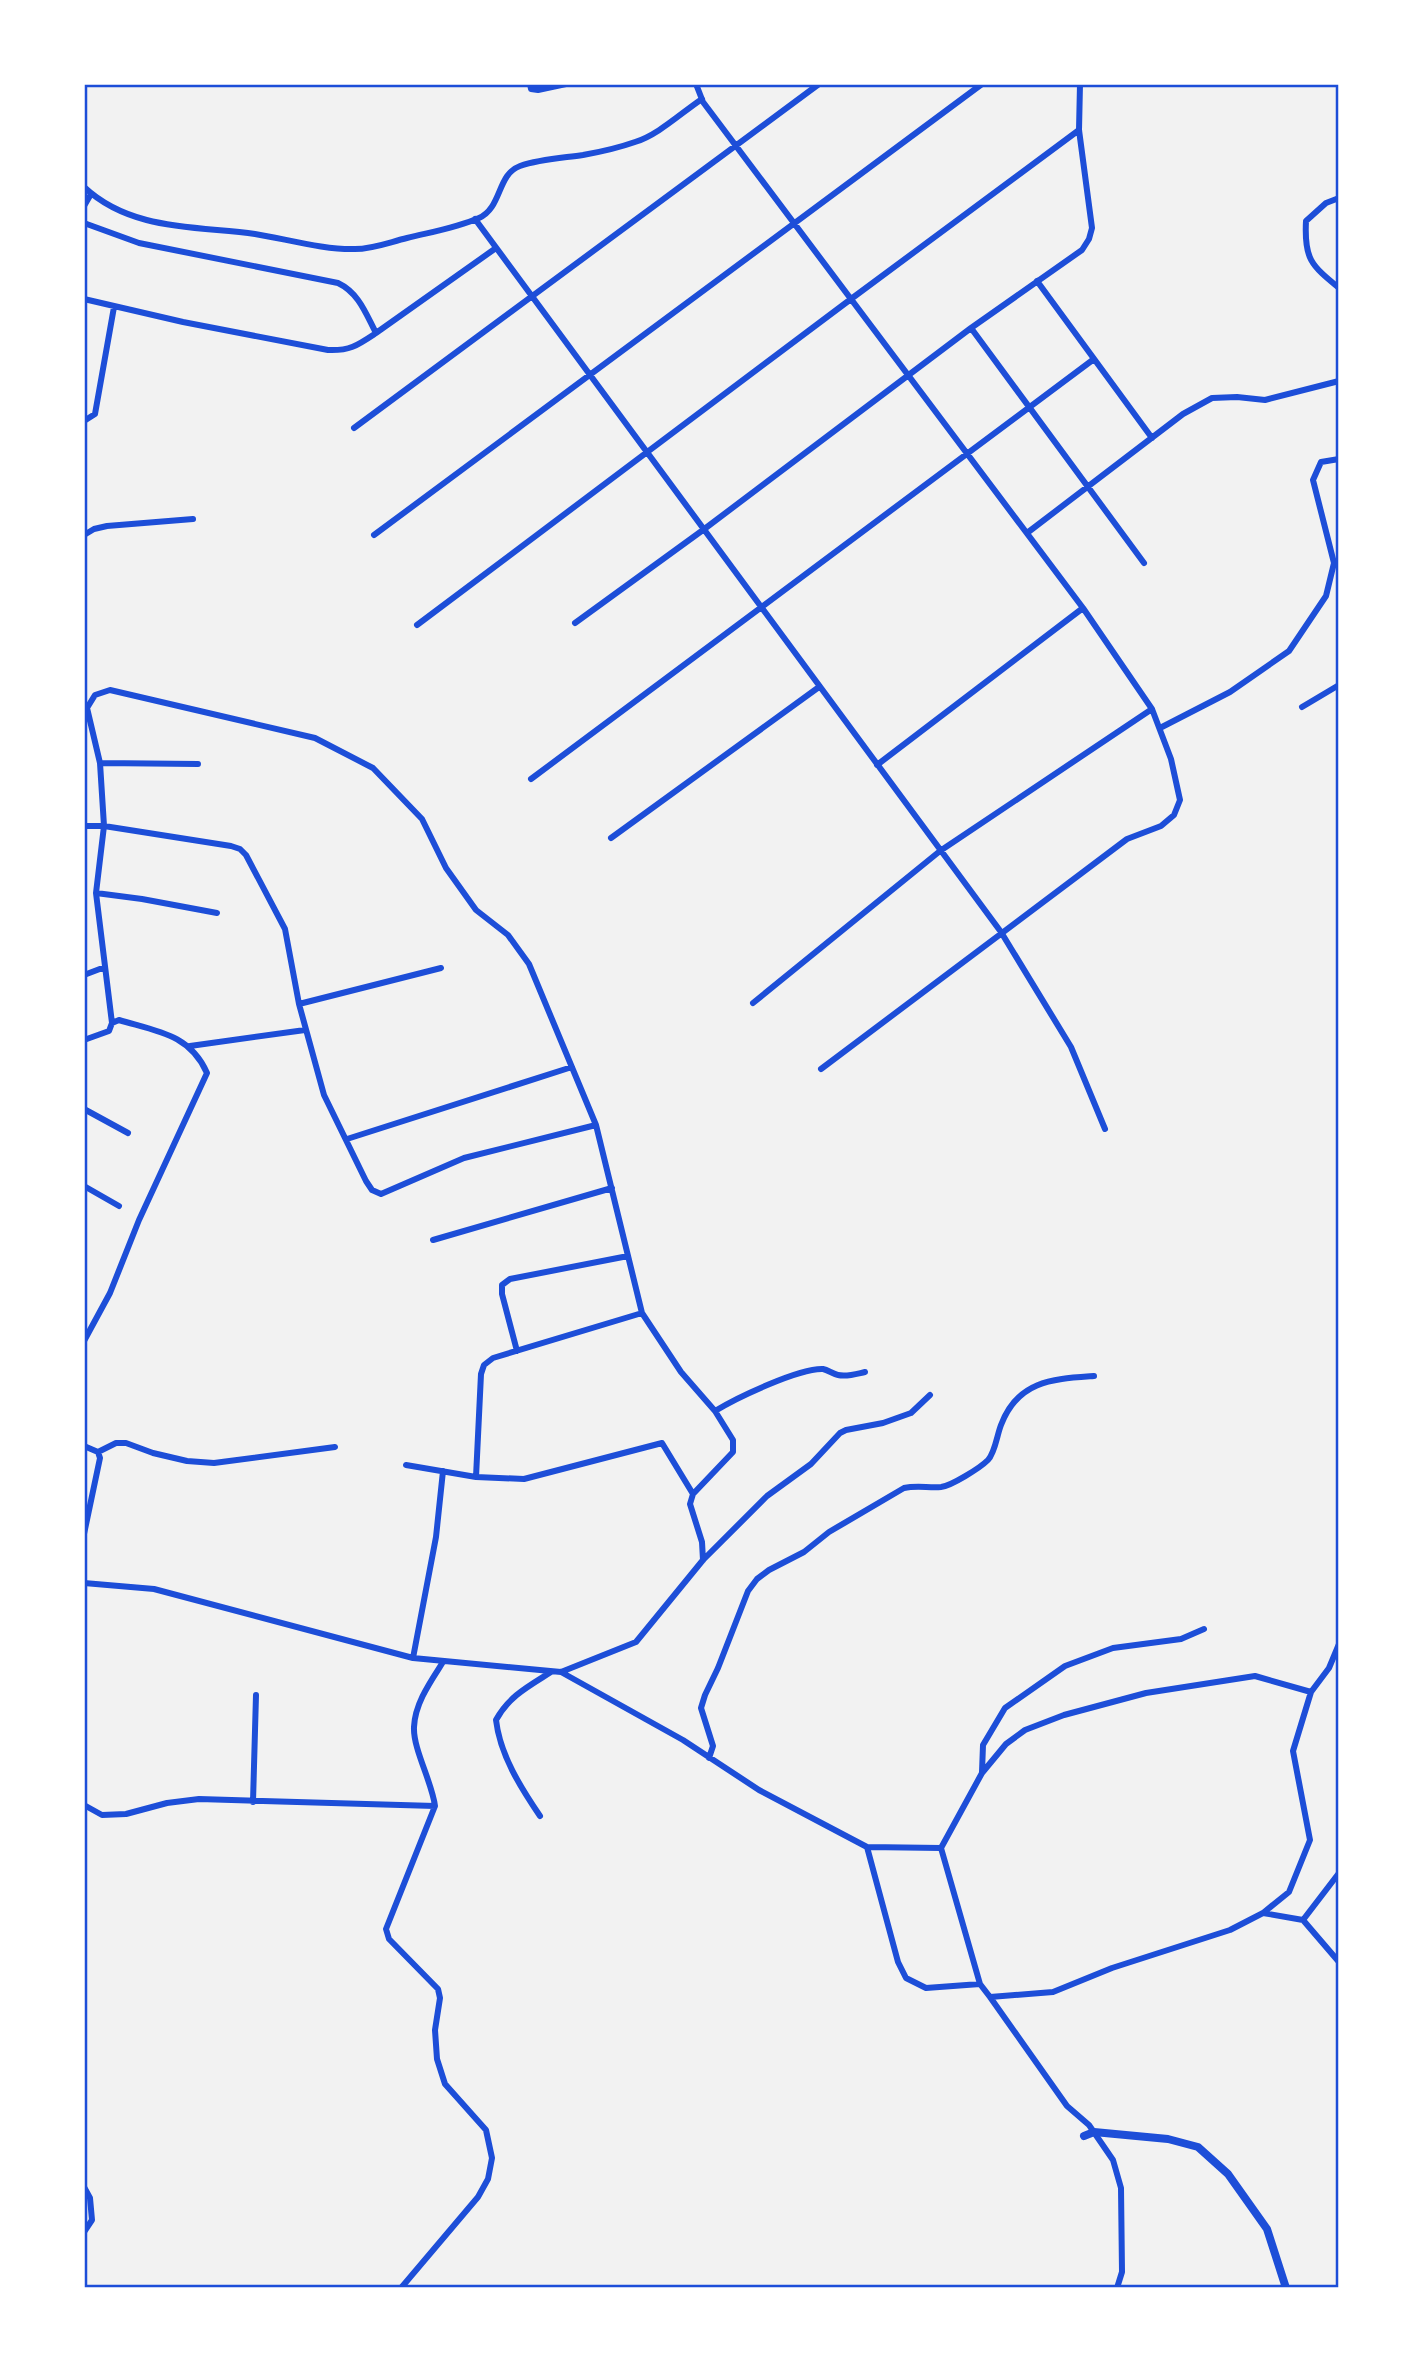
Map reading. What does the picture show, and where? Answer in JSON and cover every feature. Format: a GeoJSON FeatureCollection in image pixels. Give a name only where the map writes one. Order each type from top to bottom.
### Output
{"type":"FeatureCollection","features":[{"type":"Feature","properties":{"kind":"street"},"geometry":{"type":"LineString","coordinates":[[530,84],[531,89],[538,90],[566,84]]}},
{"type":"Feature","properties":{"kind":"street"},"geometry":{"type":"LineString","coordinates":[[696,84],[702,99],[736,147],[1083,608],[1152,709],[1171,758],[1180,800],[1174,815],[1161,827],[1127,839],[821,1069]]}},
{"type":"Feature","properties":{"kind":"street"},"geometry":{"type":"LineString","coordinates":[[354,428],[819,84]]}},
{"type":"Feature","properties":{"kind":"street"},"geometry":{"type":"LineString","coordinates":[[374,535],[982,84]]}},
{"type":"Feature","properties":{"kind":"street"},"geometry":{"type":"LineString","coordinates":[[575,623],[971,328],[1082,250],[1092,229],[1079,130],[1080,84]]}},
{"type":"Feature","properties":{"kind":"street"},"geometry":{"type":"LineString","coordinates":[[84,187],[107,205],[124,213],[157,222],[353,249],[389,243],[475,219],[489,212],[506,178],[517,167],[586,155],[635,142],[647,137],[702,99]]}},
{"type":"Feature","properties":{"kind":"street"},"geometry":{"type":"LineString","coordinates":[[417,625],[1079,130]]}},
{"type":"Feature","properties":{"kind":"street"},"geometry":{"type":"LineString","coordinates":[[84,206],[91,194]]}},
{"type":"Feature","properties":{"kind":"street"},"geometry":{"type":"LineString","coordinates":[[1339,198],[1326,203],[1306,221],[1305,244],[1314,267],[1339,288]]}},
{"type":"Feature","properties":{"kind":"street"},"geometry":{"type":"LineString","coordinates":[[475,219],[1001,932],[1071,1047],[1105,1129]]}},
{"type":"Feature","properties":{"kind":"street"},"geometry":{"type":"LineString","coordinates":[[84,223],[139,243],[338,283],[356,296],[376,333]]}},
{"type":"Feature","properties":{"kind":"street"},"geometry":{"type":"LineString","coordinates":[[84,299],[183,322],[345,351],[376,333],[496,248]]}},
{"type":"Feature","properties":{"kind":"street"},"geometry":{"type":"LineString","coordinates":[[1037,281],[1152,438]]}},
{"type":"Feature","properties":{"kind":"street"},"geometry":{"type":"LineString","coordinates":[[84,421],[94,414],[114,307]]}},
{"type":"Feature","properties":{"kind":"street"},"geometry":{"type":"LineString","coordinates":[[971,328],[1144,564]]}},
{"type":"Feature","properties":{"kind":"street"},"geometry":{"type":"LineString","coordinates":[[531,779],[1094,359]]}},
{"type":"Feature","properties":{"kind":"street"},"geometry":{"type":"LineString","coordinates":[[1027,533],[1183,414],[1212,398],[1265,400],[1339,381]]}},
{"type":"Feature","properties":{"kind":"street"},"geometry":{"type":"LineString","coordinates":[[1160,728],[1230,692],[1289,651],[1326,596],[1336,562],[1313,480],[1321,462],[1339,459]]}},
{"type":"Feature","properties":{"kind":"street"},"geometry":{"type":"LineString","coordinates":[[84,536],[94,529],[107,526],[193,519]]}},
{"type":"Feature","properties":{"kind":"street"},"geometry":{"type":"LineString","coordinates":[[877,765],[1083,608]]}},
{"type":"Feature","properties":{"kind":"street"},"geometry":{"type":"LineString","coordinates":[[1302,707],[1339,685]]}},
{"type":"Feature","properties":{"kind":"street"},"geometry":{"type":"LineString","coordinates":[[611,838],[819,687]]}},
{"type":"Feature","properties":{"kind":"street"},"geometry":{"type":"LineString","coordinates":[[84,1040],[109,1031],[112,1023],[96,893],[104,826],[100,763],[87,708],[94,695],[110,690],[315,738],[373,768],[422,819],[446,868],[476,910],[508,935],[529,964],[596,1125],[642,1313],[681,1371],[715,1411],[733,1440],[733,1452],[693,1494],[690,1504],[702,1542],[703,1560]]}},
{"type":"Feature","properties":{"kind":"street"},"geometry":{"type":"LineString","coordinates":[[753,1003],[940,851],[1152,709]]}},
{"type":"Feature","properties":{"kind":"street"},"geometry":{"type":"LineString","coordinates":[[100,763],[198,764]]}},
{"type":"Feature","properties":{"kind":"street"},"geometry":{"type":"LineString","coordinates":[[84,826],[104,826],[231,846],[246,855],[285,929],[305,1030],[324,1095],[372,1190],[382,1194],[464,1158],[596,1125]]}},
{"type":"Feature","properties":{"kind":"street"},"geometry":{"type":"LineString","coordinates":[[96,893],[217,913]]}},
{"type":"Feature","properties":{"kind":"street"},"geometry":{"type":"LineString","coordinates":[[84,975],[105,967]]}},
{"type":"Feature","properties":{"kind":"street"},"geometry":{"type":"LineString","coordinates":[[299,1004],[441,968]]}},
{"type":"Feature","properties":{"kind":"street"},"geometry":{"type":"LineString","coordinates":[[84,1341],[110,1293],[139,1220],[207,1073],[190,1046],[169,1035],[119,1020],[112,1023]]}},
{"type":"Feature","properties":{"kind":"street"},"geometry":{"type":"LineString","coordinates":[[190,1046],[305,1030]]}},
{"type":"Feature","properties":{"kind":"street"},"geometry":{"type":"LineString","coordinates":[[347,1139],[572,1067]]}},
{"type":"Feature","properties":{"kind":"street"},"geometry":{"type":"LineString","coordinates":[[84,1109],[128,1133]]}},
{"type":"Feature","properties":{"kind":"street"},"geometry":{"type":"LineString","coordinates":[[84,1186],[118,1206]]}},
{"type":"Feature","properties":{"kind":"street"},"geometry":{"type":"LineString","coordinates":[[433,1240],[612,1188]]}},
{"type":"Feature","properties":{"kind":"street"},"geometry":{"type":"LineString","coordinates":[[517,1351],[502,1285],[510,1279],[628,1256]]}},
{"type":"Feature","properties":{"kind":"street"},"geometry":{"type":"LineString","coordinates":[[476,1477],[481,1374],[484,1365],[493,1358],[642,1313]]}},
{"type":"Feature","properties":{"kind":"street"},"geometry":{"type":"LineString","coordinates":[[715,1411],[733,1400],[800,1373],[823,1369],[849,1376],[865,1372]]}},
{"type":"Feature","properties":{"kind":"street"},"geometry":{"type":"LineString","coordinates":[[709,1758],[713,1746],[701,1708],[748,1591],[757,1579],[904,1488],[915,1485],[944,1487],[979,1466],[990,1458],[1005,1414],[1016,1400],[1033,1387],[1049,1380],[1094,1376]]}},
{"type":"Feature","properties":{"kind":"street"},"geometry":{"type":"LineString","coordinates":[[84,1583],[154,1589],[413,1658],[561,1672],[636,1642],[703,1560],[767,1496],[811,1464],[839,1433],[883,1423],[911,1413],[930,1395]]}},
{"type":"Feature","properties":{"kind":"street"},"geometry":{"type":"LineString","coordinates":[[98,1452],[116,1443],[126,1443],[187,1461],[214,1463],[334,1447]]}},
{"type":"Feature","properties":{"kind":"street"},"geometry":{"type":"LineString","coordinates":[[406,1465],[476,1477],[524,1479],[662,1443],[693,1494]]}},
{"type":"Feature","properties":{"kind":"street"},"geometry":{"type":"LineString","coordinates":[[84,1446],[98,1452],[100,1458],[84,1534]]}},
{"type":"Feature","properties":{"kind":"street"},"geometry":{"type":"LineString","coordinates":[[413,1658],[436,1537],[443,1471]]}},
{"type":"Feature","properties":{"kind":"street"},"geometry":{"type":"LineString","coordinates":[[982,1773],[983,1745],[1005,1708],[1065,1666],[1113,1648],[1181,1639],[1204,1629]]}},
{"type":"Feature","properties":{"kind":"street"},"geometry":{"type":"LineString","coordinates":[[990,1997],[1053,1992],[1112,1968],[1230,1930],[1263,1913],[1289,1892],[1310,1840],[1293,1751],[1311,1692],[1329,1668],[1339,1644]]}},
{"type":"Feature","properties":{"kind":"street"},"geometry":{"type":"LineString","coordinates":[[401,2288],[478,2197],[488,2179],[492,2158],[486,2130],[444,2084],[437,2060],[435,2030],[440,1998],[438,1989],[389,1939],[386,1929],[435,1806],[433,1790],[414,1728],[417,1709],[426,1688],[443,1662]]}},
{"type":"Feature","properties":{"kind":"street"},"geometry":{"type":"LineString","coordinates":[[540,1816],[518,1784],[503,1747],[496,1720],[503,1707],[518,1692],[551,1672]]}},
{"type":"Feature","properties":{"kind":"street"},"geometry":{"type":"LineString","coordinates":[[561,1672],[683,1740],[759,1790],[867,1847],[941,1848]]}},
{"type":"Feature","properties":{"kind":"street"},"geometry":{"type":"LineString","coordinates":[[1117,2288],[1122,2272],[1121,2188],[1113,2160],[1089,2125],[1067,2106],[980,1984],[941,1848],[982,1773],[1006,1744],[1025,1730],[1064,1715],[1146,1693],[1255,1676],[1311,1692]]}},
{"type":"Feature","properties":{"kind":"street"},"geometry":{"type":"LineString","coordinates":[[253,1802],[256,1695]]}},
{"type":"Feature","properties":{"kind":"street"},"geometry":{"type":"LineString","coordinates":[[84,1804],[102,1815],[126,1814],[167,1803],[198,1799],[435,1806]]}},
{"type":"Feature","properties":{"kind":"street"},"geometry":{"type":"LineString","coordinates":[[867,1847],[898,1962],[906,1978],[926,1988],[980,1984]]}},
{"type":"Feature","properties":{"kind":"street"},"geometry":{"type":"LineString","coordinates":[[1303,1920],[1339,1873]]}},
{"type":"Feature","properties":{"kind":"street"},"geometry":{"type":"LineString","coordinates":[[1263,1913],[1303,1920],[1339,1962]]}},
{"type":"Feature","properties":{"kind":"street"},"geometry":{"type":"LineString","coordinates":[[1084,2136],[1094,2132],[1168,2139],[1198,2147],[1228,2174],[1267,2230],[1286,2288]]}},
{"type":"Feature","properties":{"kind":"street"},"geometry":{"type":"LineString","coordinates":[[84,2187],[90,2198],[92,2220],[84,2232]]}}]}
